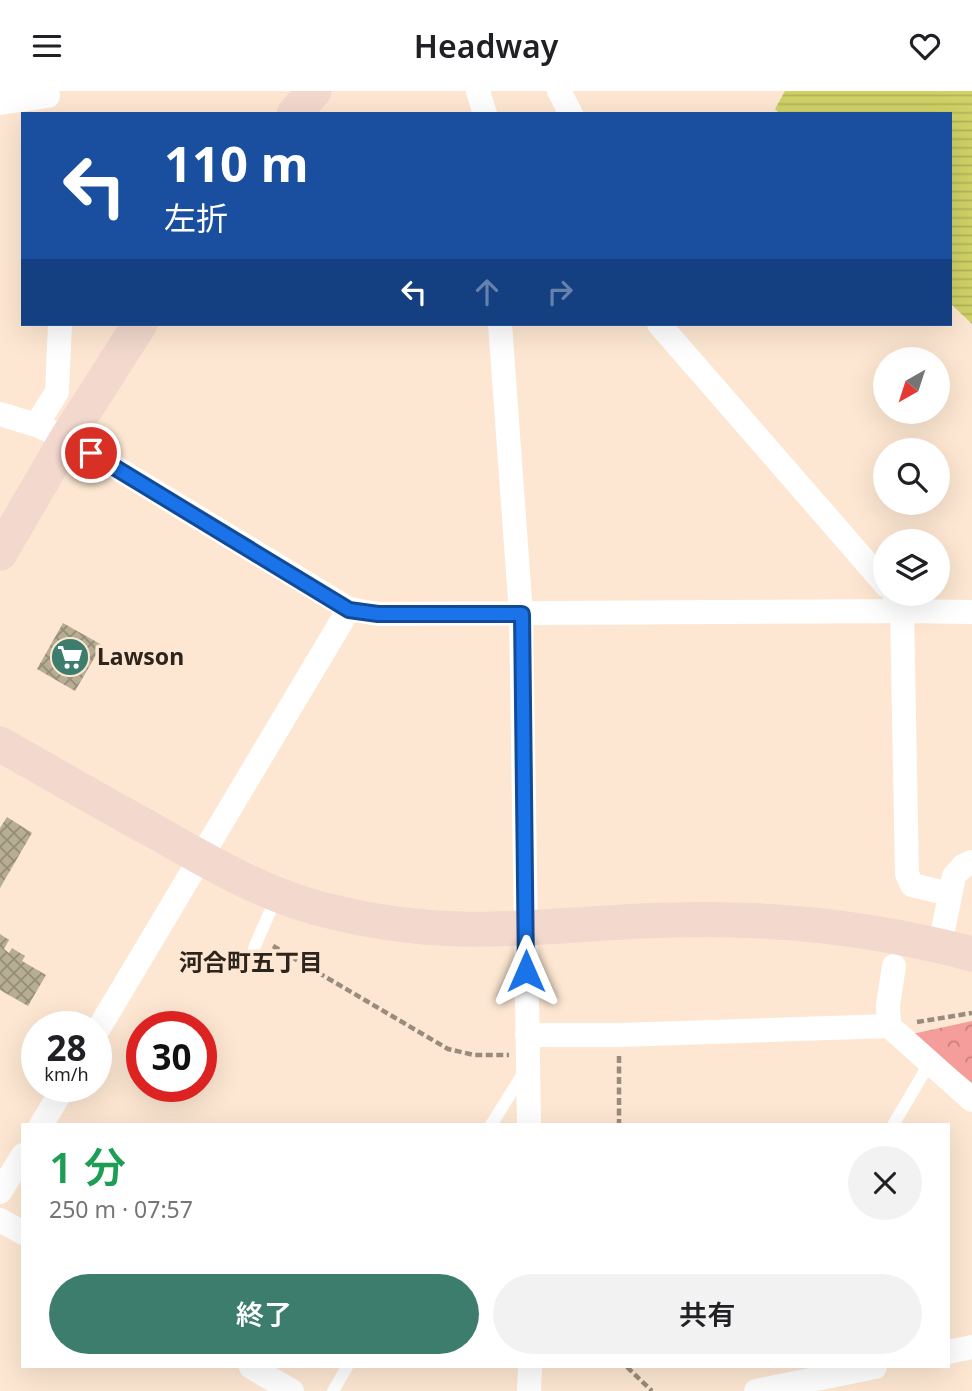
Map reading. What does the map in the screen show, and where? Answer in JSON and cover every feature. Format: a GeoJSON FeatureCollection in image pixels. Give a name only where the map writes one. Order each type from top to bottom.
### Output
{"type":"FeatureCollection","features":[{"type":"Feature","properties":{"kind":"street"},"geometry":{"type":"LineString","coordinates":[[296,112],[314,91]]}},
{"type":"Feature","properties":{"kind":"street"},"geometry":{"type":"LineString","coordinates":[[478,91],[484,112]]}},
{"type":"Feature","properties":{"kind":"street"},"geometry":{"type":"LineString","coordinates":[[559,91],[570,112]]}},
{"type":"Feature","properties":{"kind":"street"},"geometry":{"type":"LineString","coordinates":[[0,103],[49,100]]}},
{"type":"Feature","properties":{"kind":"street"},"geometry":{"type":"LineString","coordinates":[[52,432],[60,326]]}},
{"type":"Feature","properties":{"kind":"street"},"geometry":{"type":"LineString","coordinates":[[0,553],[52,432],[138,326]]}},
{"type":"Feature","properties":{"kind":"street"},"geometry":{"type":"LineString","coordinates":[[500,326],[522,614],[529,1123]]}},
{"type":"Feature","properties":{"kind":"street"},"geometry":{"type":"LineString","coordinates":[[661,326],[873,570]]}},
{"type":"Feature","properties":{"kind":"street"},"geometry":{"type":"LineString","coordinates":[[0,414],[52,432],[349,610],[378,614],[522,614],[873,603]]}},
{"type":"Feature","properties":{"kind":"street"},"geometry":{"type":"LineString","coordinates":[[897,606],[907,874],[912,885],[950,894]]}},
{"type":"Feature","properties":{"kind":"street"},"geometry":{"type":"LineString","coordinates":[[927,606],[972,612]]}},
{"type":"Feature","properties":{"kind":"street"},"geometry":{"type":"LineString","coordinates":[[109,1011],[349,610]]}},
{"type":"Feature","properties":{"kind":"street"},"geometry":{"type":"LineString","coordinates":[[0,744],[201,859],[278,894],[324,910],[390,922],[461,929],[753,919],[823,925],[956,950],[950,894],[954,876],[963,866],[972,862]]}},
{"type":"Feature","properties":{"kind":"street"},"geometry":{"type":"LineString","coordinates":[[888,1026],[894,966]]}},
{"type":"Feature","properties":{"kind":"street"},"geometry":{"type":"LineString","coordinates":[[527,1052],[619,1035],[888,1026],[972,1100]]}},
{"type":"Feature","properties":{"kind":"street"},"geometry":{"type":"LineString","coordinates":[[41,1123],[55,1102]]}},
{"type":"Feature","properties":{"kind":"street"},"geometry":{"type":"LineString","coordinates":[[0,1192],[21,1158]]}},
{"type":"Feature","properties":{"kind":"street"},"geometry":{"type":"LineString","coordinates":[[0,1220],[21,1232]]}},
{"type":"Feature","properties":{"kind":"street"},"geometry":{"type":"LineString","coordinates":[[950,1352],[972,1347]]}},
{"type":"Feature","properties":{"kind":"street"},"geometry":{"type":"LineString","coordinates":[[253,1368],[292,1391]]}},
{"type":"Feature","properties":{"kind":"street"},"geometry":{"type":"LineString","coordinates":[[529,1391],[530,1368]]}},
{"type":"Feature","properties":{"kind":"street"},"geometry":{"type":"LineString","coordinates":[[756,1391],[871,1368]]}},
{"type":"Feature","properties":{"kind":"lane"},"geometry":{"type":"LineString","coordinates":[[256,943],[278,894]]}},
{"type":"Feature","properties":{"kind":"lane"},"geometry":{"type":"LineString","coordinates":[[492,1123],[527,1052]]}},
{"type":"Feature","properties":{"kind":"lane"},"geometry":{"type":"LineString","coordinates":[[894,1123],[929,1064]]}},
{"type":"Feature","properties":{"kind":"lane"},"geometry":{"type":"LineString","coordinates":[[333,1391],[346,1368]]}},
{"type":"Feature","properties":{"kind":"path"},"geometry":{"type":"LineString","coordinates":[[256,943],[448,1049],[474,1055],[527,1052]]}},
{"type":"Feature","properties":{"kind":"path"},"geometry":{"type":"LineString","coordinates":[[888,1026],[972,1013]]}},
{"type":"Feature","properties":{"kind":"path"},"geometry":{"type":"LineString","coordinates":[[619,1035],[619,1123]]}},
{"type":"Feature","properties":{"kind":"path"},"geometry":{"type":"LineString","coordinates":[[628,1368],[652,1391]]}},
{"type":"Feature","properties":{"kind":"green space"},"geometry":{"type":"Polygon","coordinates":[[[972,1021],[972,1083],[912,1034],[972,1021]]]}},
{"type":"Feature","properties":{"kind":"shaded area"},"geometry":{"type":"Polygon","coordinates":[[[785,91],[972,91],[972,324],[952,305],[952,112],[778,112],[775,109],[785,91]]]}},
{"type":"Feature","properties":{"kind":"building","name":"Lawson"},"geometry":{"type":"Polygon","coordinates":[[[63,623],[102,645],[75,691],[37,669],[63,623]]]}},
{"type":"Feature","properties":{"kind":"building"},"geometry":{"type":"Polygon","coordinates":[[[7,817],[32,833],[0,888],[0,828],[7,817]]]}},
{"type":"Feature","properties":{"kind":"building"},"geometry":{"type":"Polygon","coordinates":[[[0,934],[9,940],[4,949],[9,953],[12,948],[25,956],[22,961],[46,975],[28,1006],[0,990],[0,934]]]}},
{"type":"Feature","properties":{"kind":"place","name":"Lawson"},"geometry":{"type":"Point","coordinates":[70,657]}},
{"type":"Feature","properties":{"kind":"district","name":"河合町五丁目"},"geometry":{"type":"Point","coordinates":[251,963]}},
{"type":"Feature","properties":{"kind":"route"},"geometry":{"type":"LineString","coordinates":[[91,453],[349,610],[378,614],[522,614],[526,971]]}}]}
